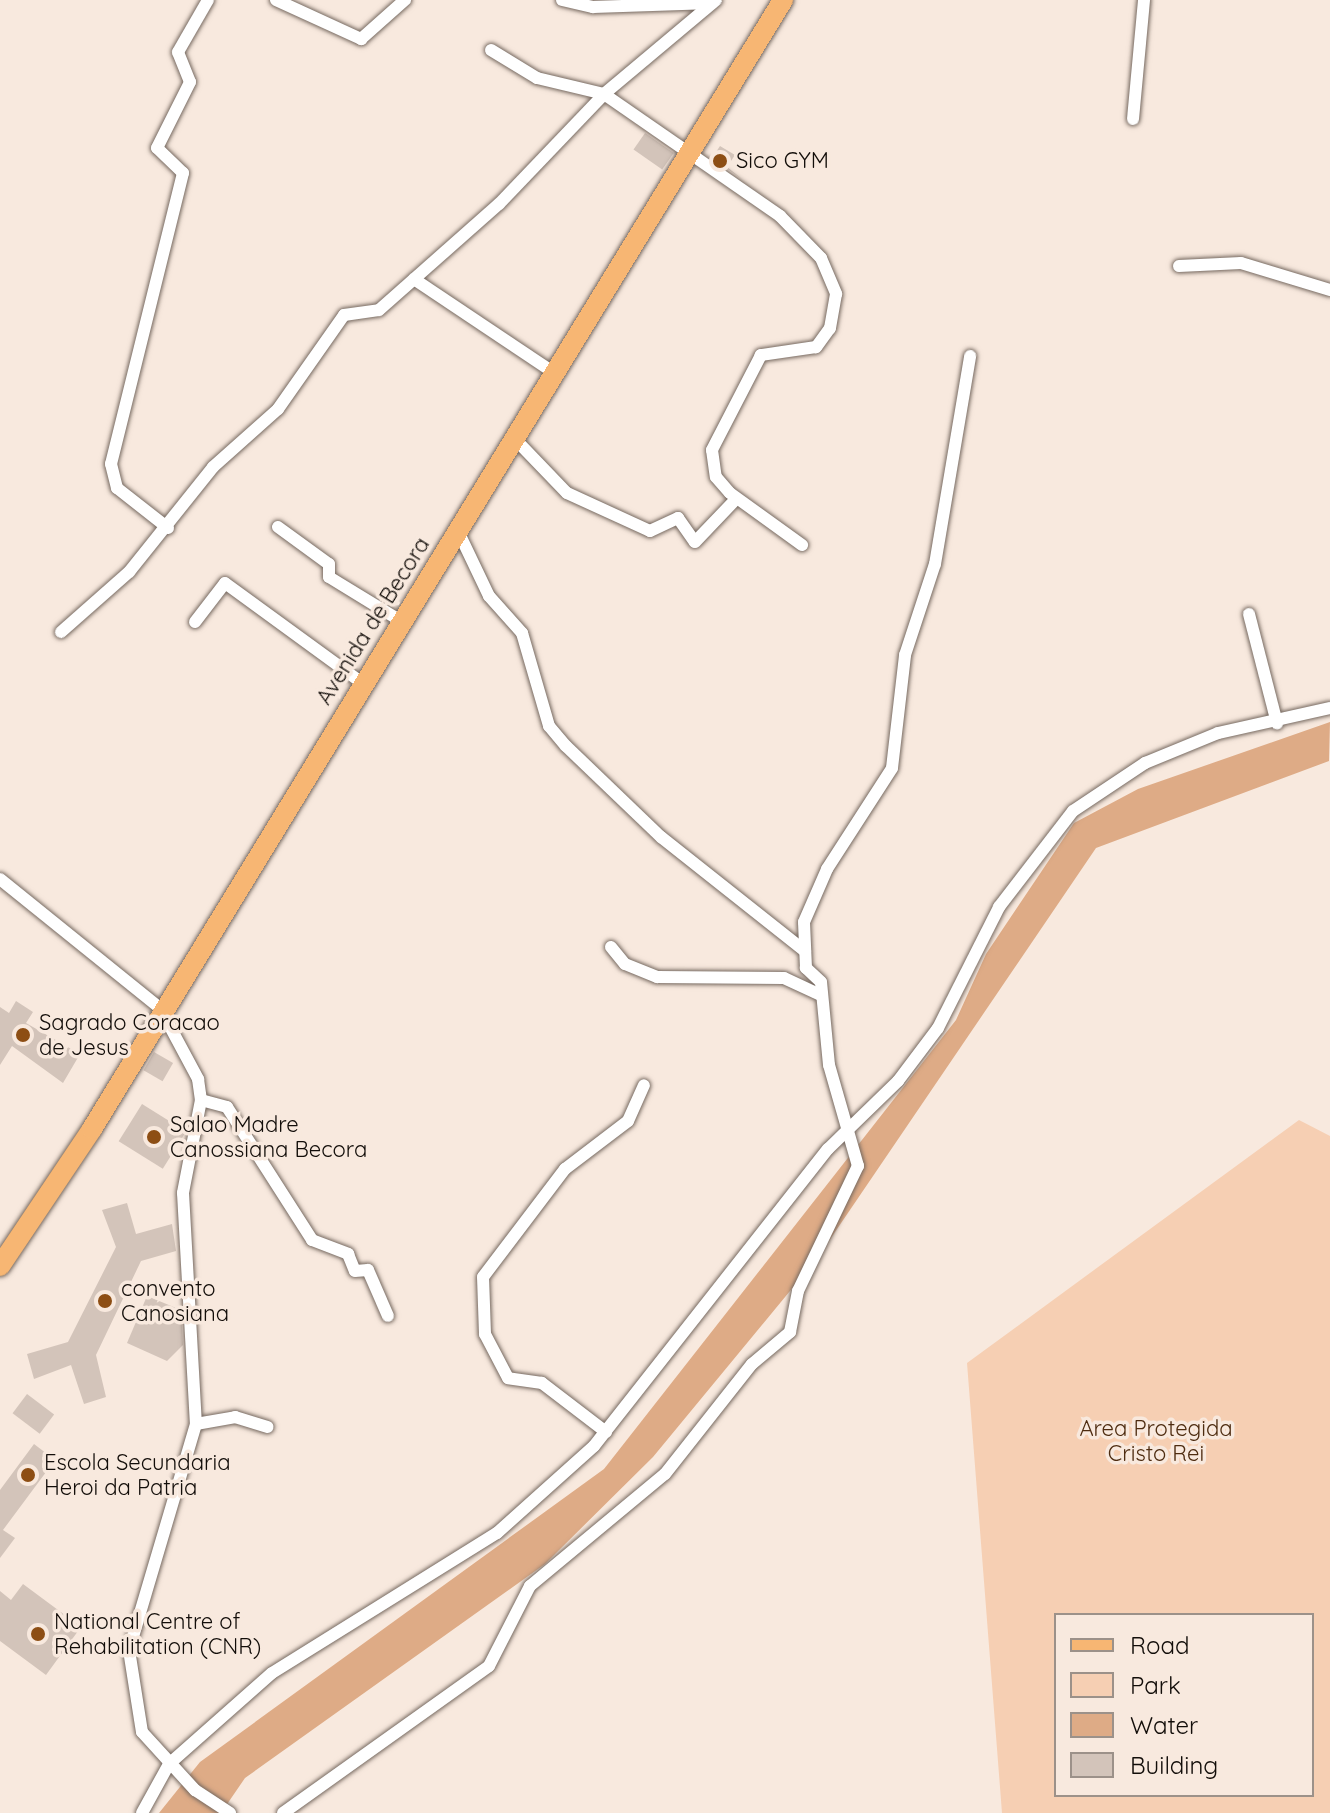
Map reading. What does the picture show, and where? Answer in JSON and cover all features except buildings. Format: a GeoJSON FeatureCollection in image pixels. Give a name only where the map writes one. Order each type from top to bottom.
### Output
{"type":"FeatureCollection","features":[{"type":"Feature","properties":{"kind":"main road","name":"Avenida de Becora"},"geometry":{"type":"LineString","coordinates":[[0,1266],[92,1129],[160,1008],[556,374],[783,0]]}},
{"type":"Feature","properties":{"kind":"street"},"geometry":{"type":"LineString","coordinates":[[168,528],[117,488],[111,464],[183,173],[157,148],[190,82],[178,52],[208,0]]}},
{"type":"Feature","properties":{"kind":"street"},"geometry":{"type":"LineString","coordinates":[[276,0],[361,39],[405,0]]}},
{"type":"Feature","properties":{"kind":"street"},"geometry":{"type":"LineString","coordinates":[[562,0],[593,7],[714,1]]}},
{"type":"Feature","properties":{"kind":"street"},"geometry":{"type":"LineString","coordinates":[[1133,119],[1144,0]]}},
{"type":"Feature","properties":{"kind":"street"},"geometry":{"type":"LineString","coordinates":[[61,632],[168,528],[213,467],[278,409],[344,315],[379,310],[604,94],[714,1]]}},
{"type":"Feature","properties":{"kind":"street"},"geometry":{"type":"LineString","coordinates":[[491,50],[537,78],[604,94],[688,156],[780,216],[821,258],[836,294],[830,328],[816,347],[761,355],[723,421],[712,450],[716,477],[736,499],[802,545]]}},
{"type":"Feature","properties":{"kind":"street"},"geometry":{"type":"LineString","coordinates":[[1179,266],[1241,263],[1330,290]]}},
{"type":"Feature","properties":{"kind":"street"},"geometry":{"type":"LineString","coordinates":[[414,279],[556,374]]}},
{"type":"Feature","properties":{"kind":"street"},"geometry":{"type":"LineString","coordinates":[[283,1813],[489,1666],[530,1586],[665,1474],[752,1364],[790,1332],[798,1291],[858,1166],[848,1135],[820,995],[805,951],[804,922],[827,869],[892,768],[905,655],[935,564],[970,356]]}},
{"type":"Feature","properties":{"kind":"street"},"geometry":{"type":"LineString","coordinates":[[515,439],[567,493],[650,531],[678,518],[695,542],[736,499]]}},
{"type":"Feature","properties":{"kind":"street"},"geometry":{"type":"LineString","coordinates":[[278,527],[329,564],[329,577],[401,621]]}},
{"type":"Feature","properties":{"kind":"street"},"geometry":{"type":"LineString","coordinates":[[458,531],[489,596],[522,633],[549,726],[661,837],[805,951]]}},
{"type":"Feature","properties":{"kind":"street"},"geometry":{"type":"LineString","coordinates":[[195,622],[225,583],[362,683]]}},
{"type":"Feature","properties":{"kind":"street"},"geometry":{"type":"LineString","coordinates":[[1249,614],[1277,723]]}},
{"type":"Feature","properties":{"kind":"street"},"geometry":{"type":"LineString","coordinates":[[142,1813],[169,1764],[272,1673],[497,1533],[606,1432],[801,1182],[848,1135],[938,1028],[999,907],[1073,811],[1145,763],[1218,733],[1277,723],[1330,708]]}},
{"type":"Feature","properties":{"kind":"street"},"geometry":{"type":"LineString","coordinates":[[0,879],[160,1008],[201,1100],[183,1193],[196,1424],[129,1650],[142,1732],[169,1764],[230,1813]]}},
{"type":"Feature","properties":{"kind":"street"},"geometry":{"type":"LineString","coordinates":[[611,947],[625,964],[657,977],[784,978],[820,995]]}},
{"type":"Feature","properties":{"kind":"street"},"geometry":{"type":"LineString","coordinates":[[606,1432],[542,1383],[508,1378],[485,1334],[483,1277],[565,1169],[628,1121],[644,1085]]}},
{"type":"Feature","properties":{"kind":"street"},"geometry":{"type":"LineString","coordinates":[[201,1100],[227,1107],[312,1240],[348,1254],[355,1271],[368,1270],[388,1316]]}},
{"type":"Feature","properties":{"kind":"street"},"geometry":{"type":"LineString","coordinates":[[196,1424],[235,1417],[267,1427]]}},
{"type":"Feature","properties":{"kind":"green space","name":"Area Protegida Cristo Rei"},"geometry":{"type":"Polygon","coordinates":[[[1299,1120],[1330,1136],[1330,1813],[1002,1813],[967,1363],[1299,1120]]]}},
{"type":"Feature","properties":{"kind":"water"},"geometry":{"type":"Polygon","coordinates":[[[1330,722],[1329,761],[1096,848],[818,1257],[653,1457],[545,1564],[245,1778],[221,1813],[159,1813],[200,1762],[604,1469],[956,1020],[986,954],[1074,823],[1138,789],[1330,722]]]}},
{"type":"Feature","properties":{"kind":"place","name":"Sico GYM"},"geometry":{"type":"Point","coordinates":[720,161]}},
{"type":"Feature","properties":{"kind":"place","name":"Sagrado Coracao de Jesus"},"geometry":{"type":"Point","coordinates":[23,1035]}},
{"type":"Feature","properties":{"kind":"place","name":"Salao Madre Canossiana Becora"},"geometry":{"type":"Point","coordinates":[154,1137]}},
{"type":"Feature","properties":{"kind":"place","name":"convento Canosiana"},"geometry":{"type":"Point","coordinates":[105,1301]}},
{"type":"Feature","properties":{"kind":"place","name":"Escola Secundaria Heroi da Patria"},"geometry":{"type":"Point","coordinates":[28,1475]}},
{"type":"Feature","properties":{"kind":"place","name":"National Centre of Rehabilitation (CNR)"},"geometry":{"type":"Point","coordinates":[38,1634]}}]}
